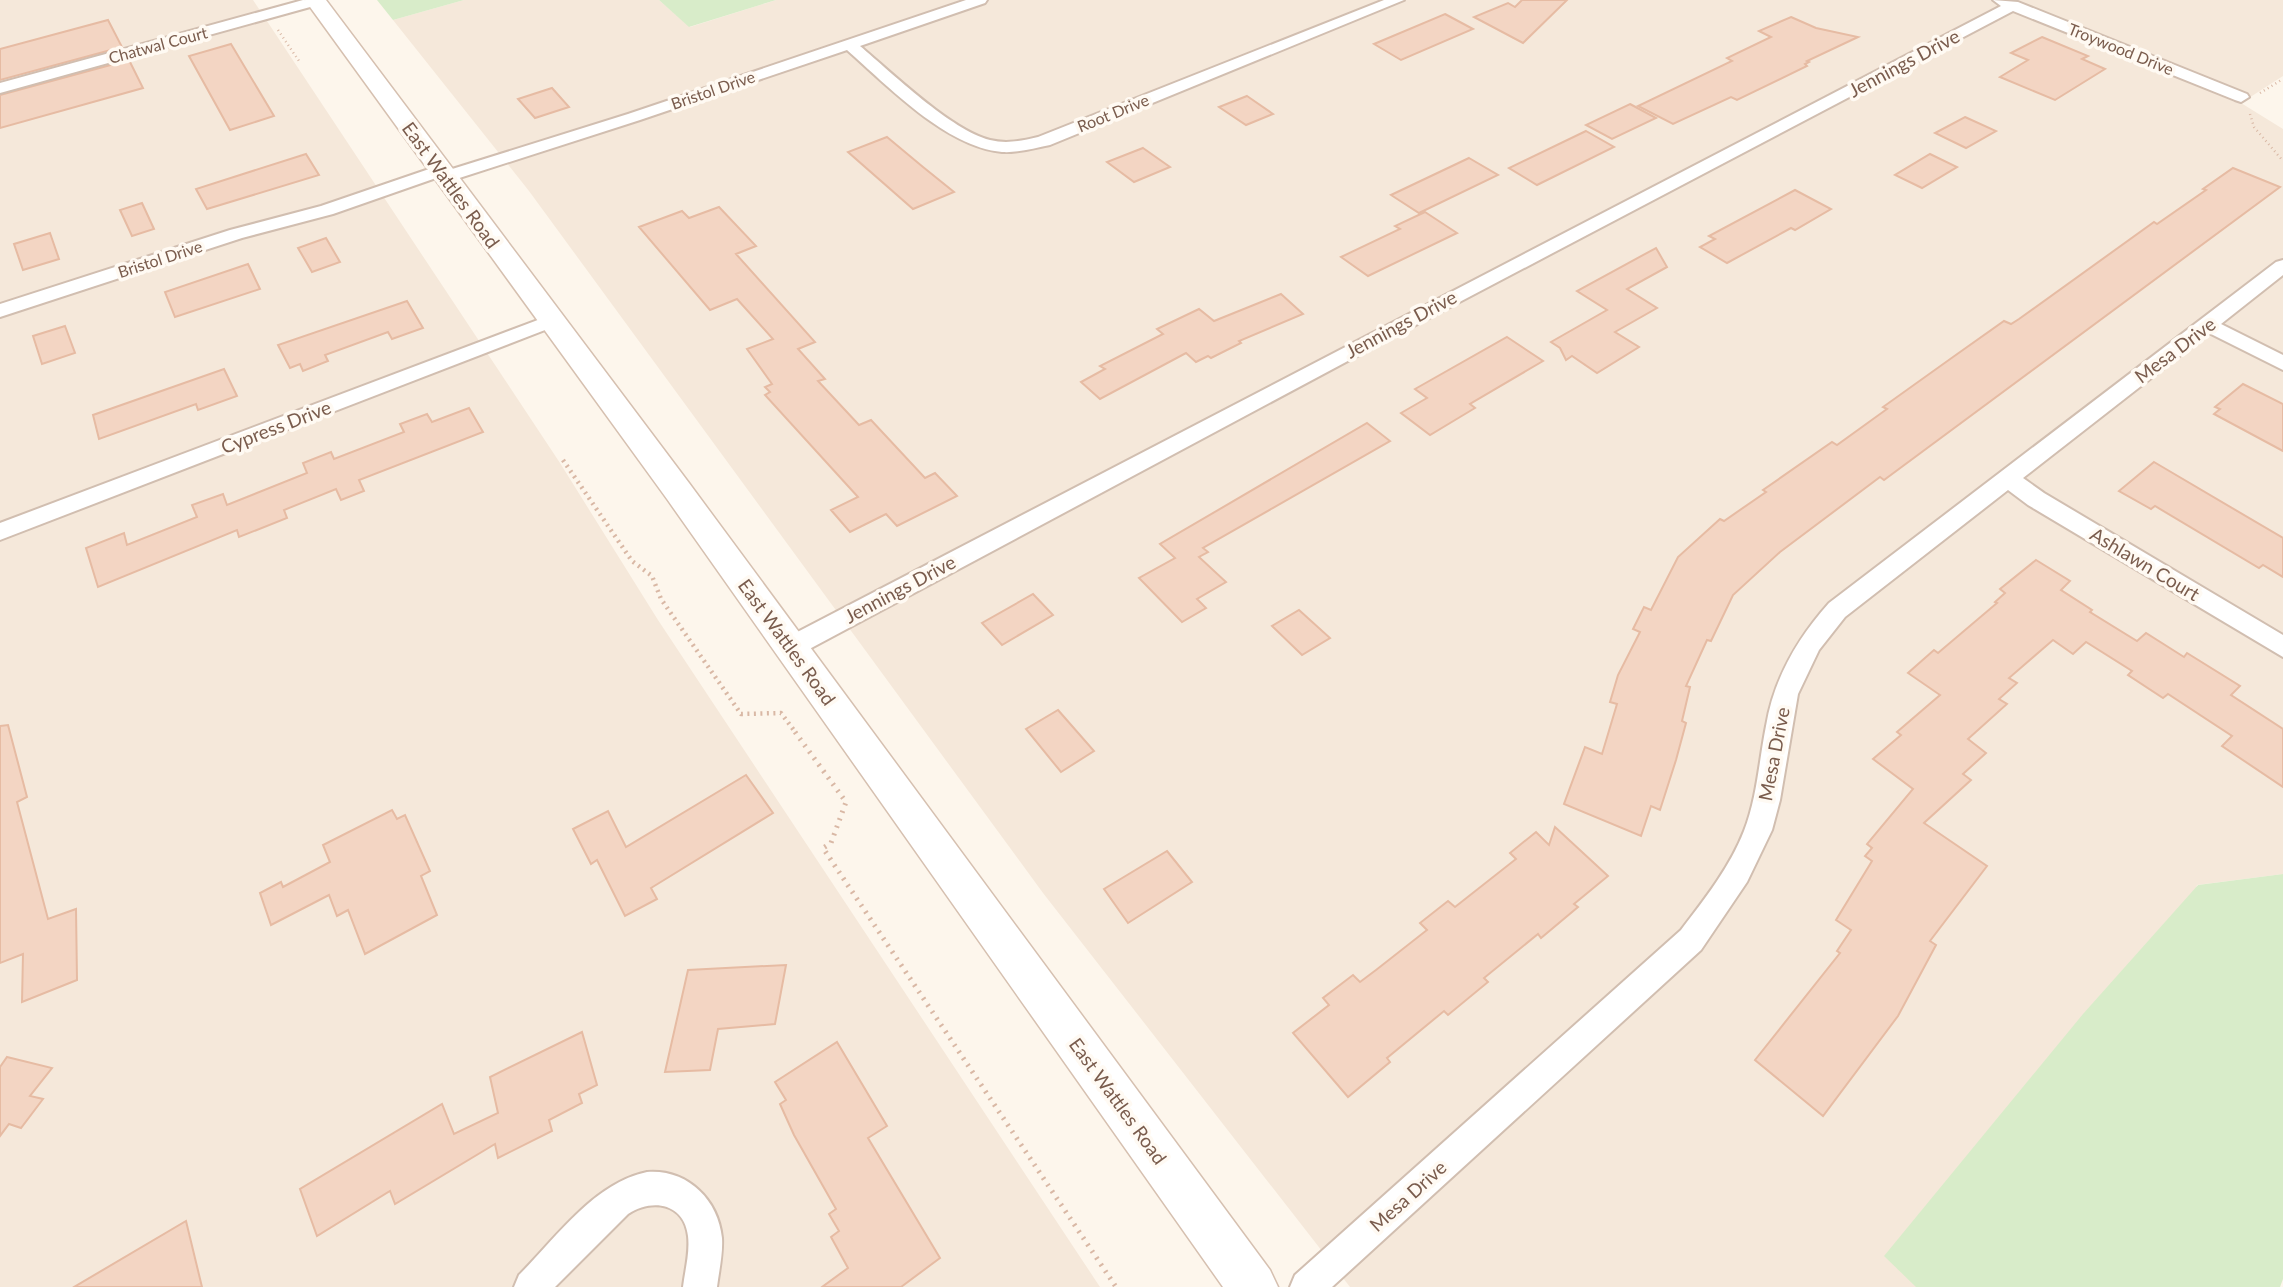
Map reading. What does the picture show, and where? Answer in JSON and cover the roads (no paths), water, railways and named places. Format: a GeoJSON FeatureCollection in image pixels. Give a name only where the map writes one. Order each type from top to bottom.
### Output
{"type":"FeatureCollection","features":[{"type":"Feature","properties":{"kind":"main road","name":"East Wattles Road"},"geometry":{"type":"LineString","coordinates":[[316,1],[790,647],[1253,1287]]}},
{"type":"Feature","properties":{"kind":"street","name":"Bristol Drive"},"geometry":{"type":"LineString","coordinates":[[0,311],[236,234],[327,210],[634,117],[980,0]]}},
{"type":"Feature","properties":{"kind":"street","name":"Root Drive"},"geometry":{"type":"LineString","coordinates":[[849,44],[958,134],[989,146],[1023,147],[1057,136],[1397,0]]}},
{"type":"Feature","properties":{"kind":"street","name":"Chatwal Court"},"geometry":{"type":"LineString","coordinates":[[0,88],[316,1]]}},
{"type":"Feature","properties":{"kind":"street","name":"Troywood Drive"},"geometry":{"type":"LineString","coordinates":[[2007,3],[2245,101]]}},
{"type":"Feature","properties":{"kind":"street","name":"Jennings Drive"},"geometry":{"type":"LineString","coordinates":[[790,647],[2007,3]]}},
{"type":"Feature","properties":{"kind":"street","name":"Mesa Drive"},"geometry":{"type":"LineString","coordinates":[[1307,1287],[1691,940],[1733,881],[1758,829],[1782,706],[1805,650],[1821,627],[1853,596],[2283,266]]}},
{"type":"Feature","properties":{"kind":"street","name":"Cypress Drive"},"geometry":{"type":"LineString","coordinates":[[0,532],[551,321]]}},
{"type":"Feature","properties":{"kind":"street"},"geometry":{"type":"LineString","coordinates":[[2208,325],[2283,363]]}},
{"type":"Feature","properties":{"kind":"street","name":"Ashlawn Court"},"geometry":{"type":"LineString","coordinates":[[2008,478],[2036,499],[2283,647]]}},
{"type":"Feature","properties":{"kind":"street"},"geometry":{"type":"LineString","coordinates":[[531,1287],[609,1210],[629,1195],[650,1187],[667,1189],[683,1196],[697,1213],[705,1239],[700,1287]]}}]}
